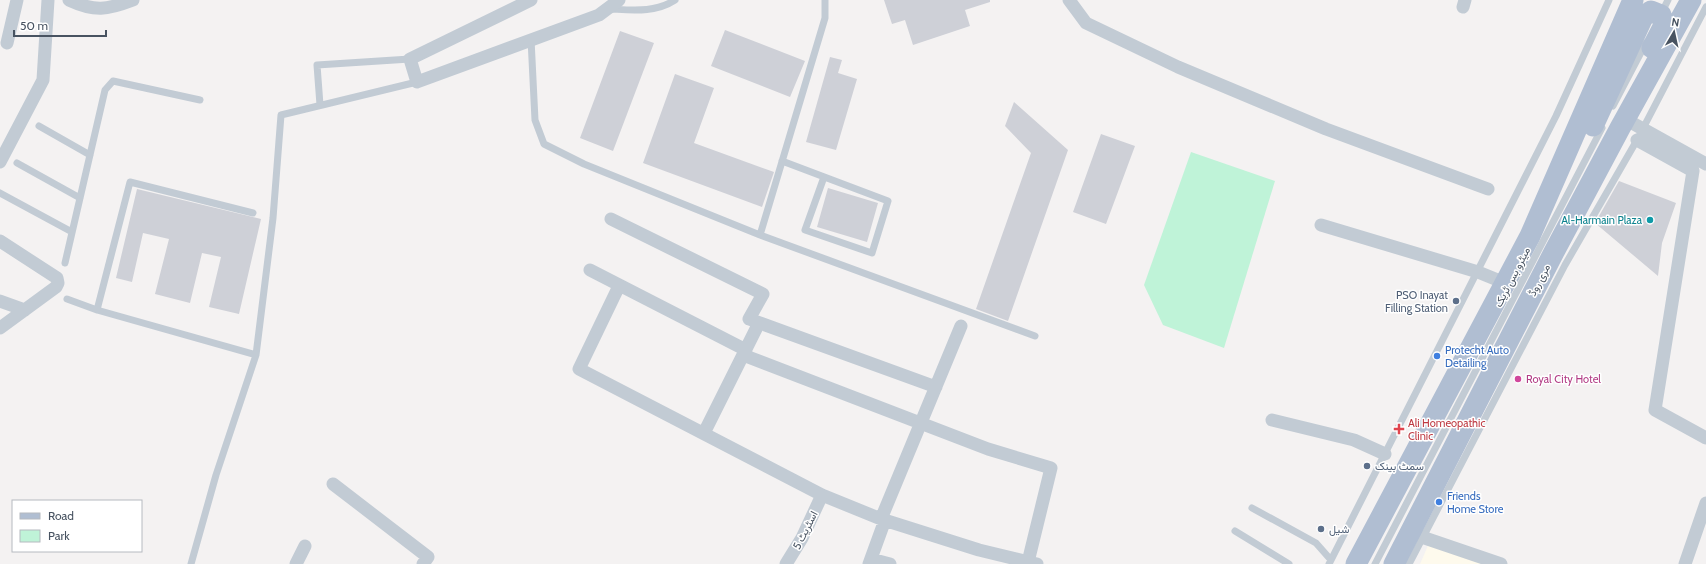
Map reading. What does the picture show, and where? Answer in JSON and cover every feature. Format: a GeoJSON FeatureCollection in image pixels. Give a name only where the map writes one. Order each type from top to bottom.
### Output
{"type":"FeatureCollection","features":[{"type":"Feature","properties":{"kind":"main road"},"geometry":{"type":"LineString","coordinates":[[1530,236],[1633,0]]}},
{"type":"Feature","properties":{"kind":"main road","name":"مری روڈ"},"geometry":{"type":"LineString","coordinates":[[1394,564],[1416,535],[1554,252],[1691,0]]}},
{"type":"Feature","properties":{"kind":"main road"},"geometry":{"type":"LineString","coordinates":[[1356,564],[1530,236],[1595,122],[1643,17],[1651,11],[1661,15],[1664,25],[1598,149],[1554,252]]}},
{"type":"Feature","properties":{"kind":"street"},"geometry":{"type":"LineString","coordinates":[[7,43],[17,0]]}},
{"type":"Feature","properties":{"kind":"street"},"geometry":{"type":"LineString","coordinates":[[0,162],[43,80],[48,0]]}},
{"type":"Feature","properties":{"kind":"street"},"geometry":{"type":"LineString","coordinates":[[69,0],[97,4],[111,8],[133,0]]}},
{"type":"Feature","properties":{"kind":"street"},"geometry":{"type":"LineString","coordinates":[[531,0],[410,60],[417,82],[599,15],[619,0]]}},
{"type":"Feature","properties":{"kind":"street"},"geometry":{"type":"LineString","coordinates":[[1069,0],[1086,23],[1178,67],[1326,129],[1488,189]]}},
{"type":"Feature","properties":{"kind":"street"},"geometry":{"type":"LineString","coordinates":[[1624,124],[1706,164]]}},
{"type":"Feature","properties":{"kind":"street"},"geometry":{"type":"LineString","coordinates":[[1624,124],[1692,171],[1655,410],[1706,438]]}},
{"type":"Feature","properties":{"kind":"street"},"geometry":{"type":"LineString","coordinates":[[611,218],[763,294],[749,319],[936,387]]}},
{"type":"Feature","properties":{"kind":"street"},"geometry":{"type":"LineString","coordinates":[[1321,225],[1478,272],[1505,283]]}},
{"type":"Feature","properties":{"kind":"street"},"geometry":{"type":"LineString","coordinates":[[0,241],[57,278],[58,283],[56,287],[0,328]]}},
{"type":"Feature","properties":{"kind":"street"},"geometry":{"type":"LineString","coordinates":[[590,270],[744,353],[988,449],[1051,468],[1032,563],[979,550],[883,520],[822,495],[579,369],[619,286]]}},
{"type":"Feature","properties":{"kind":"street"},"geometry":{"type":"LineString","coordinates":[[0,301],[25,310]]}},
{"type":"Feature","properties":{"kind":"street"},"geometry":{"type":"LineString","coordinates":[[704,433],[759,323]]}},
{"type":"Feature","properties":{"kind":"street"},"geometry":{"type":"LineString","coordinates":[[890,564],[870,562],[883,520],[961,326]]}},
{"type":"Feature","properties":{"kind":"street"},"geometry":{"type":"LineString","coordinates":[[1272,420],[1354,440],[1385,454]]}},
{"type":"Feature","properties":{"kind":"street"},"geometry":{"type":"LineString","coordinates":[[333,484],[428,557],[423,564]]}},
{"type":"Feature","properties":{"kind":"street","name":"اسٹریٹ 5"},"geometry":{"type":"LineString","coordinates":[[786,564],[802,538],[822,495]]}},
{"type":"Feature","properties":{"kind":"street"},"geometry":{"type":"LineString","coordinates":[[1685,564],[1706,503]]}},
{"type":"Feature","properties":{"kind":"street"},"geometry":{"type":"LineString","coordinates":[[1416,535],[1501,564]]}},
{"type":"Feature","properties":{"kind":"street"},"geometry":{"type":"LineString","coordinates":[[296,564],[305,546]]}},
{"type":"Feature","properties":{"kind":"lane"},"geometry":{"type":"LineString","coordinates":[[609,9],[639,10],[654,8],[666,6],[675,0]]}},
{"type":"Feature","properties":{"kind":"lane"},"geometry":{"type":"LineString","coordinates":[[760,235],[825,18],[825,0]]}},
{"type":"Feature","properties":{"kind":"lane"},"geometry":{"type":"LineString","coordinates":[[1252,508],[1316,542],[1330,562],[1556,116],[1609,0]]}},
{"type":"Feature","properties":{"kind":"lane","name":"میٹرو بس ٹریک"},"geometry":{"type":"LineString","coordinates":[[1375,564],[1624,124],[1668,0]]}},
{"type":"Feature","properties":{"kind":"lane"},"geometry":{"type":"LineString","coordinates":[[1409,564],[1416,535],[1564,265],[1624,124],[1706,6]]}},
{"type":"Feature","properties":{"kind":"lane"},"geometry":{"type":"LineString","coordinates":[[531,39],[535,120],[544,144],[584,164],[760,235],[1035,336]]}},
{"type":"Feature","properties":{"kind":"lane"},"geometry":{"type":"LineString","coordinates":[[320,105],[317,65],[410,60]]}},
{"type":"Feature","properties":{"kind":"lane"},"geometry":{"type":"LineString","coordinates":[[65,263],[105,90],[113,81],[200,100]]}},
{"type":"Feature","properties":{"kind":"lane"},"geometry":{"type":"LineString","coordinates":[[191,564],[216,475],[256,355],[273,218],[281,115],[417,82]]}},
{"type":"Feature","properties":{"kind":"lane"},"geometry":{"type":"LineString","coordinates":[[40,126],[90,155]]}},
{"type":"Feature","properties":{"kind":"lane"},"geometry":{"type":"LineString","coordinates":[[782,161],[888,201],[872,253],[805,230],[824,177]]}},
{"type":"Feature","properties":{"kind":"lane"},"geometry":{"type":"LineString","coordinates":[[17,162],[80,198]]}},
{"type":"Feature","properties":{"kind":"lane"},"geometry":{"type":"LineString","coordinates":[[97,310],[130,182],[253,213]]}},
{"type":"Feature","properties":{"kind":"lane"},"geometry":{"type":"LineString","coordinates":[[0,194],[72,232]]}},
{"type":"Feature","properties":{"kind":"lane"},"geometry":{"type":"LineString","coordinates":[[67,299],[97,310],[256,355]]}},
{"type":"Feature","properties":{"kind":"lane"},"geometry":{"type":"LineString","coordinates":[[1236,531],[1288,564]]}},
{"type":"Feature","properties":{"kind":"shaded area"},"geometry":{"type":"Polygon","coordinates":[[[1430,541],[1483,564],[1420,564],[1430,541]]]}},
{"type":"Feature","properties":{"kind":"green space"},"geometry":{"type":"Polygon","coordinates":[[[1191,152],[1275,181],[1224,348],[1163,325],[1144,285],[1191,152]]]}},
{"type":"Feature","properties":{"kind":"building"},"geometry":{"type":"Polygon","coordinates":[[[884,0],[990,0],[990,2],[965,10],[970,26],[913,45],[905,20],[892,24],[884,0]]]}},
{"type":"Feature","properties":{"kind":"building"},"geometry":{"type":"Polygon","coordinates":[[[725,30],[805,61],[790,97],[711,66],[725,30]]]}},
{"type":"Feature","properties":{"kind":"building"},"geometry":{"type":"Polygon","coordinates":[[[620,31],[654,43],[613,151],[580,138],[620,31]]]}},
{"type":"Feature","properties":{"kind":"building"},"geometry":{"type":"Polygon","coordinates":[[[830,57],[842,60],[838,73],[857,79],[836,150],[806,142],[830,57]]]}},
{"type":"Feature","properties":{"kind":"building"},"geometry":{"type":"Polygon","coordinates":[[[675,74],[714,88],[694,143],[774,172],[762,207],[643,163],[675,74]]]}},
{"type":"Feature","properties":{"kind":"building"},"geometry":{"type":"Polygon","coordinates":[[[1014,102],[1068,150],[1008,321],[976,309],[1031,153],[1005,126],[1014,102]]]}},
{"type":"Feature","properties":{"kind":"building"},"geometry":{"type":"Polygon","coordinates":[[[1101,134],[1135,146],[1106,224],[1073,212],[1101,134]]]}},
{"type":"Feature","properties":{"kind":"building"},"geometry":{"type":"Polygon","coordinates":[[[1619,181],[1676,203],[1662,243],[1658,276],[1595,223],[1619,181]]]}},
{"type":"Feature","properties":{"kind":"building"},"geometry":{"type":"Polygon","coordinates":[[[828,188],[878,203],[867,242],[817,227],[828,188]]]}},
{"type":"Feature","properties":{"kind":"building"},"geometry":{"type":"Polygon","coordinates":[[[137,189],[261,219],[239,314],[209,307],[221,257],[202,253],[190,303],[155,294],[169,239],[143,233],[132,282],[116,278],[137,189]]]}},
{"type":"Feature","properties":{"kind":"place","name":"Al-Harmain Plaza"},"geometry":{"type":"Point","coordinates":[1650,220]}},
{"type":"Feature","properties":{"kind":"place","name":"PSO Inayat Filling Station"},"geometry":{"type":"Point","coordinates":[1456,301]}},
{"type":"Feature","properties":{"kind":"place","name":"Protecht Auto Detailing"},"geometry":{"type":"Point","coordinates":[1437,356]}},
{"type":"Feature","properties":{"kind":"place","name":"Royal City Hotel"},"geometry":{"type":"Point","coordinates":[1518,379]}},
{"type":"Feature","properties":{"kind":"place","name":"Ali Homeopathic Clinic"},"geometry":{"type":"Point","coordinates":[1399,429]}},
{"type":"Feature","properties":{"kind":"place","name":"سمٹ بینک"},"geometry":{"type":"Point","coordinates":[1367,466]}},
{"type":"Feature","properties":{"kind":"place","name":"Friends Home Store"},"geometry":{"type":"Point","coordinates":[1439,502]}},
{"type":"Feature","properties":{"kind":"place","name":"شیل"},"geometry":{"type":"Point","coordinates":[1321,529]}}]}
